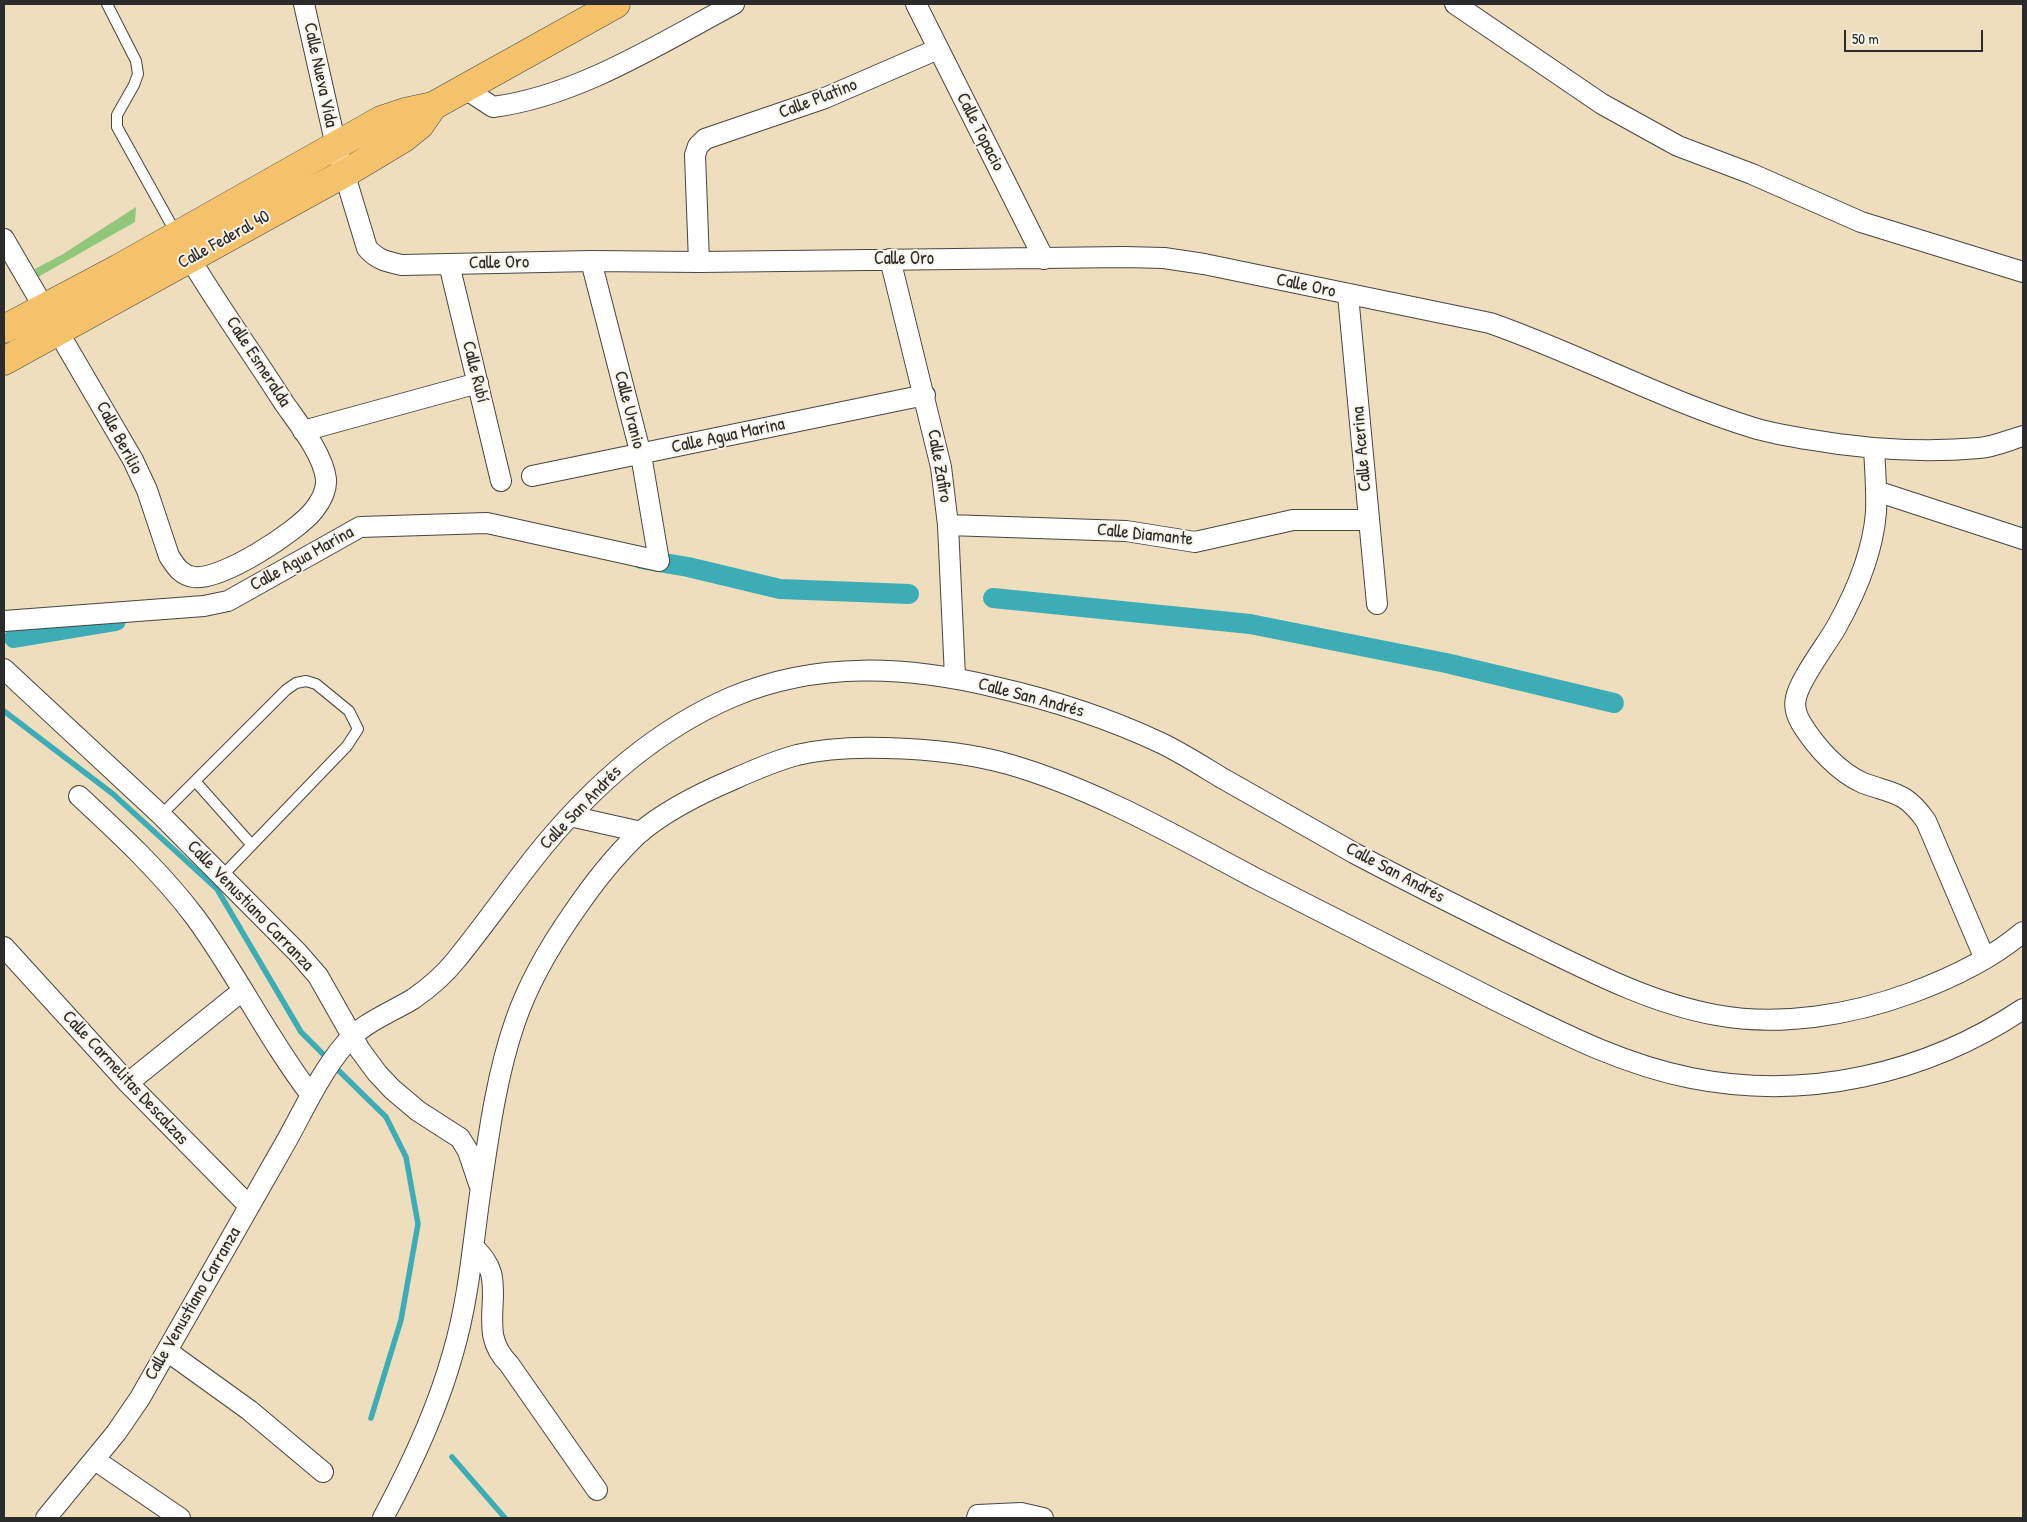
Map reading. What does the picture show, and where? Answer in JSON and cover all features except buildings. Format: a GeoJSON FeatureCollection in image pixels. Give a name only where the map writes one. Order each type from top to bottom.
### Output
{"type":"FeatureCollection","features":[{"type":"Feature","properties":{"kind":"main road","name":"Calle Federal 40"},"geometry":{"type":"LineString","coordinates":[[4,329],[177,236],[382,120],[405,112],[433,106],[616,4]]}},
{"type":"Feature","properties":{"kind":"main road","name":"Calle Federal 40"},"geometry":{"type":"LineString","coordinates":[[4,361],[404,138],[420,125],[433,106]]}},
{"type":"Feature","properties":{"kind":"main road"},"geometry":{"type":"LineString","coordinates":[[266,186],[281,208]]}},
{"type":"Feature","properties":{"kind":"street","name":"Calle Nueva Vida"},"geometry":{"type":"LineString","coordinates":[[305,4],[343,173]]}},
{"type":"Feature","properties":{"kind":"street"},"geometry":{"type":"LineString","coordinates":[[464,88],[493,107],[519,103],[614,68],[734,4]]}},
{"type":"Feature","properties":{"kind":"street","name":"Calle Topacio"},"geometry":{"type":"LineString","coordinates":[[916,4],[1044,259]]}},
{"type":"Feature","properties":{"kind":"street"},"geometry":{"type":"LineString","coordinates":[[1455,4],[1602,104],[1678,146],[1752,174],[1861,222],[2023,272]]}},
{"type":"Feature","properties":{"kind":"street","name":"Calle Platino"},"geometry":{"type":"LineString","coordinates":[[699,262],[695,155],[698,146],[705,139],[825,98],[938,49]]}},
{"type":"Feature","properties":{"kind":"street","name":"Calle Oro"},"geometry":{"type":"LineString","coordinates":[[343,173],[367,248],[374,257],[386,262],[402,265],[591,261],[699,262],[1164,258],[1204,264],[1490,323],[1674,399],[1755,429],[1845,446],[1874,448],[1981,448],[2023,436]]}},
{"type":"Feature","properties":{"kind":"street","name":"Calle Esmeralda"},"geometry":{"type":"LineString","coordinates":[[177,236],[322,464],[326,479],[325,492]]}},
{"type":"Feature","properties":{"kind":"street","name":"Calle Berilio"},"geometry":{"type":"LineString","coordinates":[[4,239],[132,460],[147,490],[169,556],[183,574],[196,577],[227,570],[291,532],[315,509],[325,492]]}},
{"type":"Feature","properties":{"kind":"street","name":"Calle Zafiro"},"geometry":{"type":"LineString","coordinates":[[890,259],[925,395],[941,468],[948,525],[955,677]]}},
{"type":"Feature","properties":{"kind":"street","name":"Calle Uranio"},"geometry":{"type":"LineString","coordinates":[[591,261],[641,455],[659,561]]}},
{"type":"Feature","properties":{"kind":"street","name":"Calle Rubí"},"geometry":{"type":"LineString","coordinates":[[449,264],[501,481]]}},
{"type":"Feature","properties":{"kind":"street","name":"Calle Acerina"},"geometry":{"type":"LineString","coordinates":[[1348,295],[1377,604]]}},
{"type":"Feature","properties":{"kind":"street"},"geometry":{"type":"LineString","coordinates":[[302,431],[478,383]]}},
{"type":"Feature","properties":{"kind":"street","name":"Calle Agua Marina"},"geometry":{"type":"LineString","coordinates":[[532,476],[925,395]]}},
{"type":"Feature","properties":{"kind":"street"},"geometry":{"type":"LineString","coordinates":[[1874,448],[1876,513],[1867,558],[1854,593],[1838,626],[1799,687],[1796,699],[1796,712],[1817,744],[1844,772],[1862,782],[1895,792],[1918,809],[1926,821],[1985,960]]}},
{"type":"Feature","properties":{"kind":"street"},"geometry":{"type":"LineString","coordinates":[[1876,491],[2023,539]]}},
{"type":"Feature","properties":{"kind":"street","name":"Calle Diamante"},"geometry":{"type":"LineString","coordinates":[[948,525],[1126,531],[1195,542],[1293,520],[1369,520]]}},
{"type":"Feature","properties":{"kind":"street","name":"Calle Agua Marina"},"geometry":{"type":"LineString","coordinates":[[4,621],[204,606],[228,600],[360,526],[486,523],[659,561]]}},
{"type":"Feature","properties":{"kind":"street","name":"Calle Venustiano Carranza"},"geometry":{"type":"LineString","coordinates":[[4,669],[161,815],[298,953],[318,976],[346,1042],[366,1058],[392,1090],[418,1111],[460,1138],[468,1151],[481,1188]]}},
{"type":"Feature","properties":{"kind":"street","name":"Calle San Andrés"},"geometry":{"type":"LineString","coordinates":[[346,1042],[436,982],[454,962],[537,854],[570,816],[620,767],[656,740],[693,717],[732,697],[802,676],[843,670],[887,670],[955,677],[1034,696],[1086,713],[1165,745],[1354,853],[1470,913],[1612,981],[1667,1002],[1717,1016],[1758,1019],[1798,1018],[1841,1012],[1889,1001],[1936,984],[1985,960],[2008,945],[2023,932]]}},
{"type":"Feature","properties":{"kind":"street"},"geometry":{"type":"LineString","coordinates":[[383,1518],[405,1477],[430,1421],[454,1353],[474,1247],[492,1122],[506,1053],[514,1024],[527,991],[571,915],[604,870],[641,832],[676,808],[718,786],[759,768],[800,754],[855,746],[904,748],[956,753],[1003,763],[1043,775],[1147,822],[1354,930],[1562,1034],[1597,1050],[1643,1067],[1692,1078],[1734,1084],[1780,1086],[1836,1082],[1883,1073],[1925,1060],[1971,1038],[2023,1009]]}},
{"type":"Feature","properties":{"kind":"street"},"geometry":{"type":"LineString","coordinates":[[79,796],[126,840],[195,917],[288,1064],[311,1095]]}},
{"type":"Feature","properties":{"kind":"street"},"geometry":{"type":"LineString","coordinates":[[570,816],[641,832]]}},
{"type":"Feature","properties":{"kind":"street","name":"Calle Carmelitas Descalzas"},"geometry":{"type":"LineString","coordinates":[[4,947],[128,1083],[249,1206]]}},
{"type":"Feature","properties":{"kind":"street"},"geometry":{"type":"LineString","coordinates":[[128,1083],[242,991]]}},
{"type":"Feature","properties":{"kind":"street","name":"Calle Venustiano Carranza"},"geometry":{"type":"LineString","coordinates":[[46,1518],[95,1460],[140,1398],[311,1095],[346,1042]]}},
{"type":"Feature","properties":{"kind":"street"},"geometry":{"type":"LineString","coordinates":[[474,1247],[487,1263],[492,1275],[492,1330],[499,1354],[509,1364],[597,1490]]}},
{"type":"Feature","properties":{"kind":"street"},"geometry":{"type":"LineString","coordinates":[[167,1351],[248,1410],[323,1472]]}},
{"type":"Feature","properties":{"kind":"street"},"geometry":{"type":"LineString","coordinates":[[95,1460],[180,1518]]}},
{"type":"Feature","properties":{"kind":"street"},"geometry":{"type":"LineString","coordinates":[[977,1518],[978,1515],[1021,1513],[1043,1518]]}},
{"type":"Feature","properties":{"kind":"lane"},"geometry":{"type":"LineString","coordinates":[[107,4],[136,61],[138,74],[117,115],[117,127],[177,236]]}},
{"type":"Feature","properties":{"kind":"lane"},"geometry":{"type":"LineString","coordinates":[[161,815],[286,690],[296,683],[306,681],[316,684],[349,711],[358,729],[347,746],[222,876]]}},
{"type":"Feature","properties":{"kind":"lane"},"geometry":{"type":"LineString","coordinates":[[195,782],[251,844]]}},
{"type":"Feature","properties":{"kind":"green space"},"geometry":{"type":"Polygon","coordinates":[[[136,207],[135,222],[38,277],[35,269],[63,254],[136,207]]]}},
{"type":"Feature","properties":{"kind":"waterway"},"geometry":{"type":"LineString","coordinates":[[641,559],[688,567],[780,589],[909,594]]}},
{"type":"Feature","properties":{"kind":"waterway"},"geometry":{"type":"LineString","coordinates":[[993,598],[1250,624],[1446,663],[1614,703]]}},
{"type":"Feature","properties":{"kind":"waterway"},"geometry":{"type":"LineString","coordinates":[[14,638],[116,621]]}},
{"type":"Feature","properties":{"kind":"waterway"},"geometry":{"type":"LineString","coordinates":[[4,711],[113,794],[217,889],[301,1032],[328,1059]]}},
{"type":"Feature","properties":{"kind":"waterway"},"geometry":{"type":"LineString","coordinates":[[334,1066],[386,1117],[406,1157],[418,1224],[401,1320],[371,1418]]}},
{"type":"Feature","properties":{"kind":"waterway"},"geometry":{"type":"LineString","coordinates":[[452,1457],[505,1518]]}}]}
